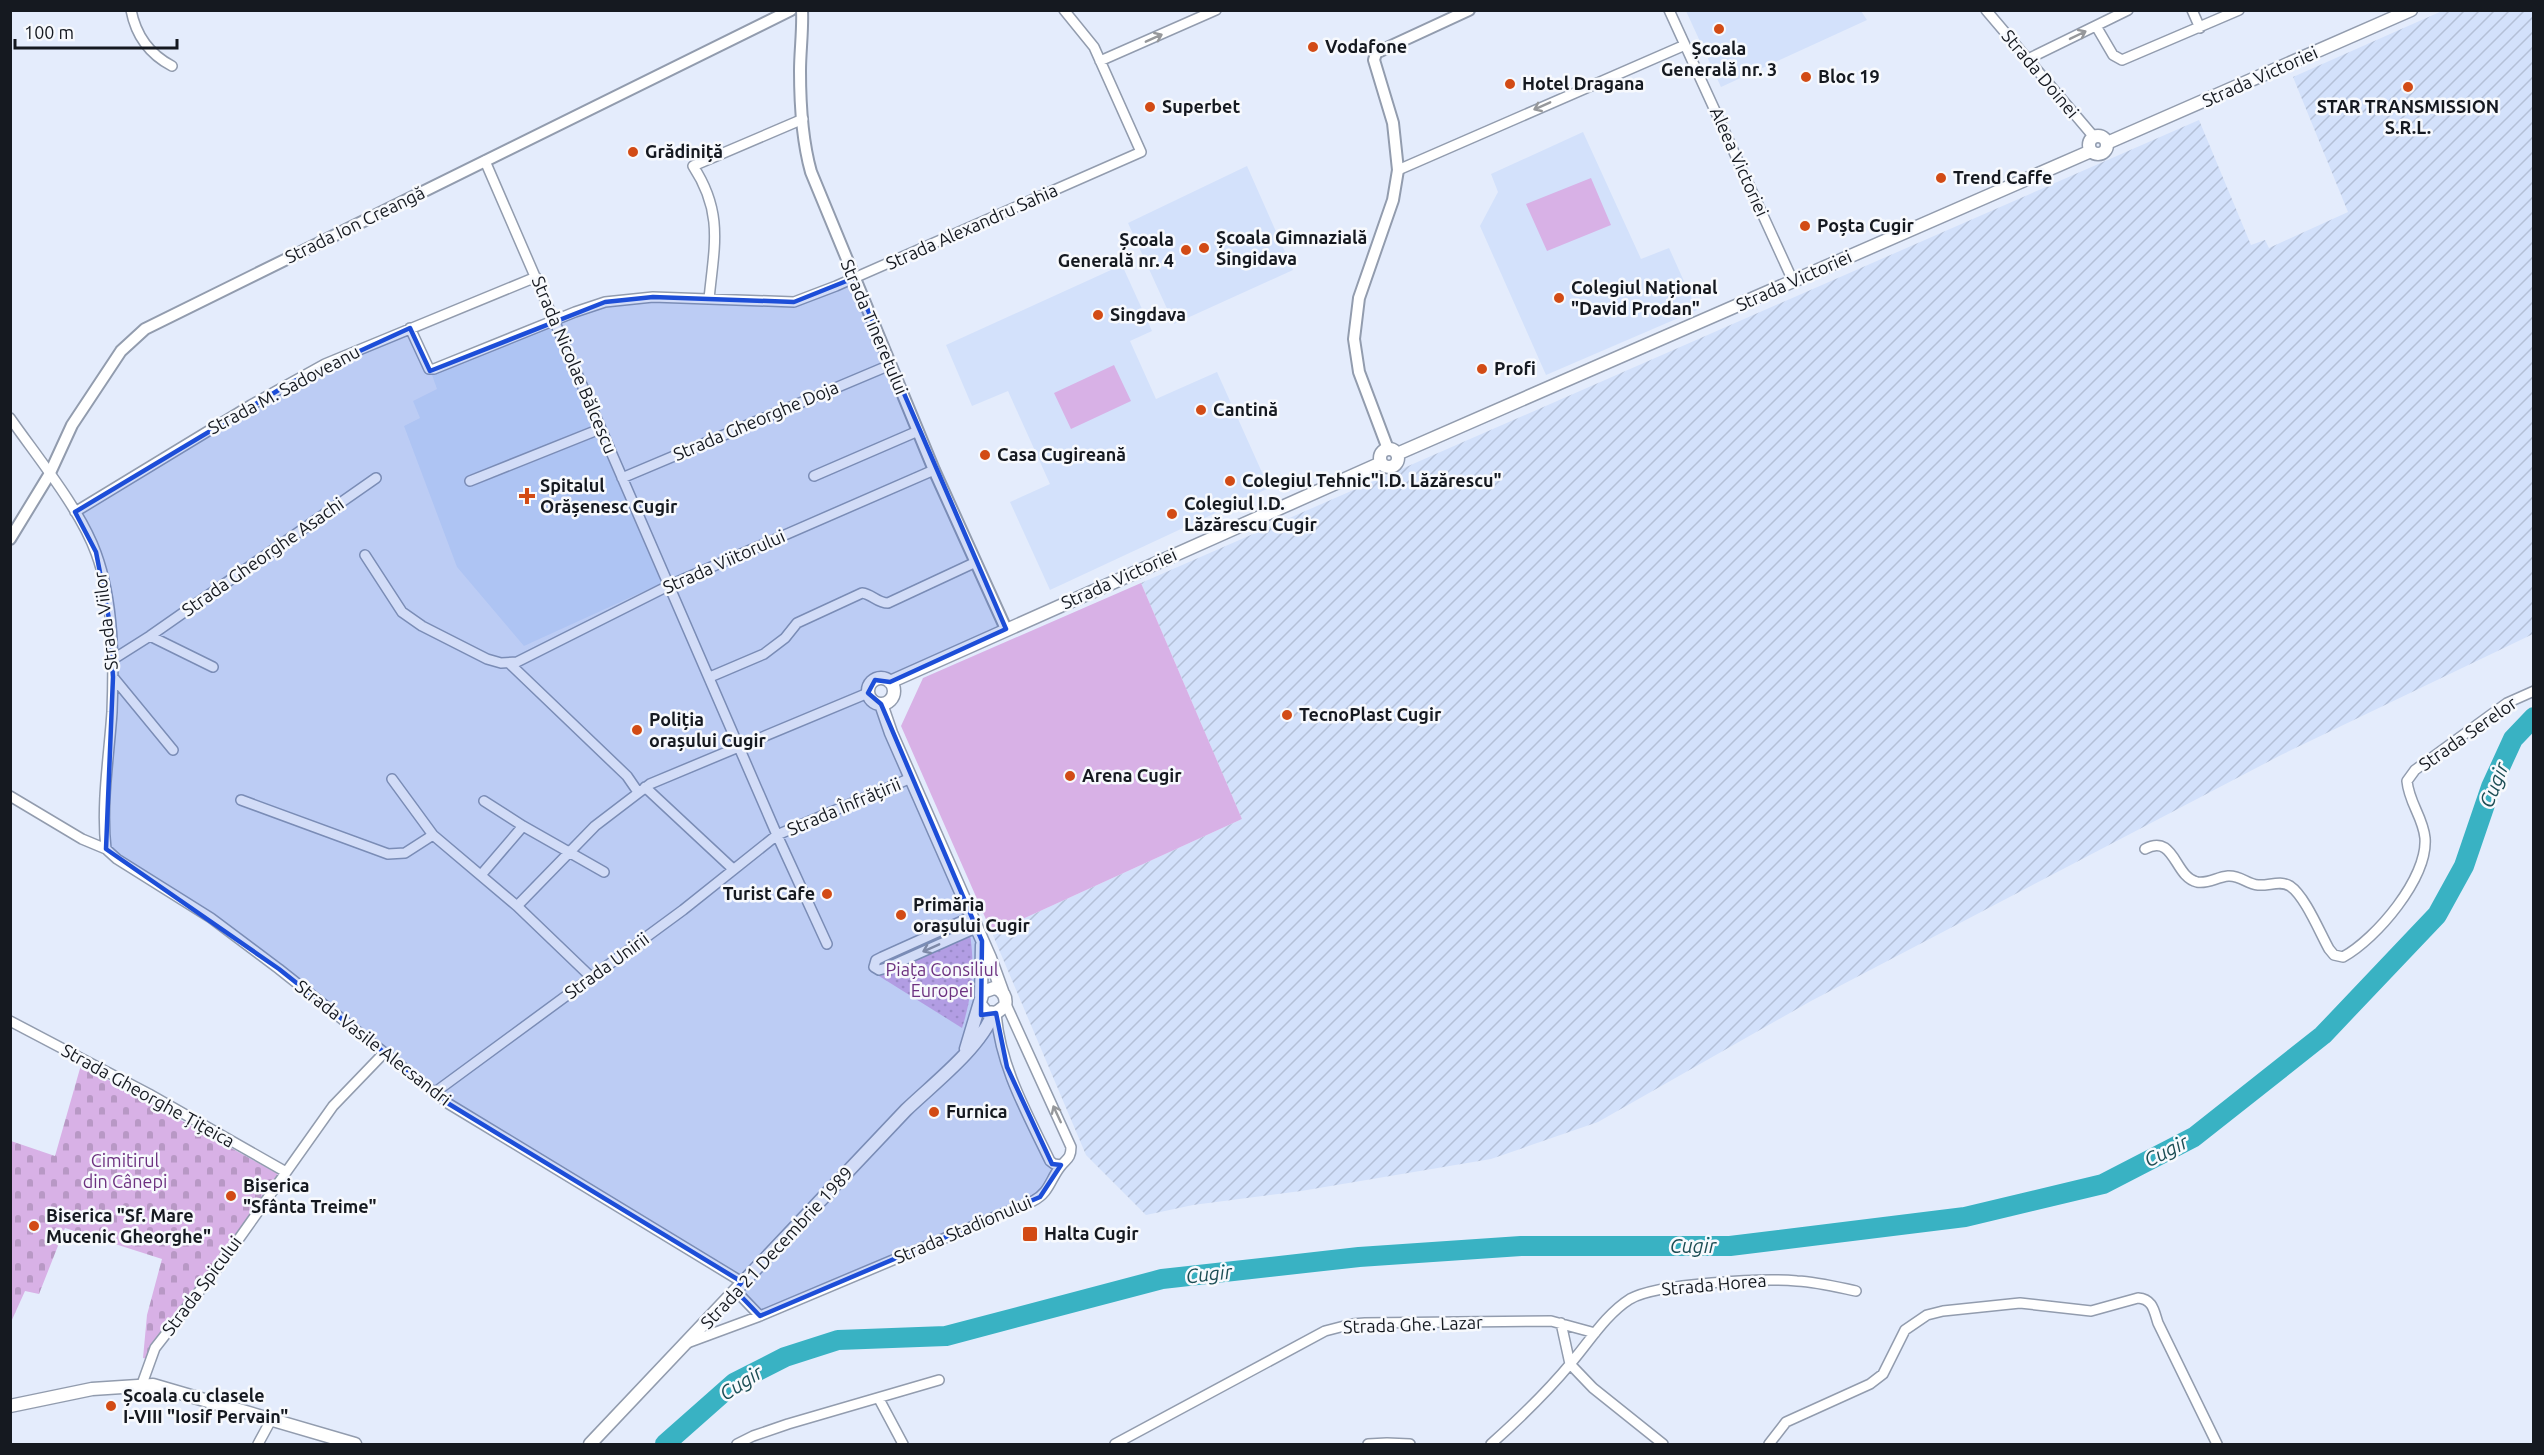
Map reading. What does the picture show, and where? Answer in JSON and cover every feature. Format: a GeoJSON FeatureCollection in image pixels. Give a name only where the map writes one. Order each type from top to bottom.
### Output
{"type":"FeatureCollection","features":[{"type":"Feature","properties":{"kind":"main road","name":"Strada Victoriei"},"geometry":{"type":"LineString","coordinates":[[2108,143],[2412,10]]}},
{"type":"Feature","properties":{"kind":"main road"},"geometry":{"type":"LineString","coordinates":[[2094,137],[2102,137],[2108,143],[2107,150],[2102,154],[2091,151],[2090,142],[2094,137]]}},
{"type":"Feature","properties":{"kind":"main road","name":"Strada Victoriei"},"geometry":{"type":"LineString","coordinates":[[890,682],[1381,463],[1391,467],[1397,460],[1393,452],[2091,151]]}},
{"type":"Feature","properties":{"kind":"main road"},"geometry":{"type":"LineString","coordinates":[[883,679],[890,682],[893,690],[892,698],[881,704],[874,702],[868,693],[870,685],[875,680],[883,679]]}},
{"type":"Feature","properties":{"kind":"main road"},"geometry":{"type":"LineString","coordinates":[[881,704],[891,733],[974,922],[982,941],[1004,997],[1002,1009],[995,1013],[986,1012],[980,1000],[982,941]]}},
{"type":"Feature","properties":{"kind":"main road"},"geometry":{"type":"LineString","coordinates":[[980,1000],[990,988],[1004,997]]}},
{"type":"Feature","properties":{"kind":"main road","name":"Strada 21 Decembrie 1989"},"geometry":{"type":"LineString","coordinates":[[964,1052],[980,1000]]}},
{"type":"Feature","properties":{"kind":"main road","name":"Strada 21 Decembrie 1989"},"geometry":{"type":"LineString","coordinates":[[590,1444],[738,1286],[964,1052],[995,1013]]}},
{"type":"Feature","properties":{"kind":"main road"},"geometry":{"type":"LineString","coordinates":[[10,1406],[92,1389],[142,1384],[166,1387],[355,1444]]}},
{"type":"Feature","properties":{"kind":"street"},"geometry":{"type":"LineString","coordinates":[[131,10],[139,38],[160,60],[172,66]]}},
{"type":"Feature","properties":{"kind":"street","name":"Strada Ion Creangă"},"geometry":{"type":"LineString","coordinates":[[10,539],[49,475],[72,424],[95,388],[121,351],[145,329],[791,10]]}},
{"type":"Feature","properties":{"kind":"street","name":"Strada Tineretului"},"geometry":{"type":"LineString","coordinates":[[801,10],[800,72],[804,140],[811,172],[934,470],[1006,629]]}},
{"type":"Feature","properties":{"kind":"street"},"geometry":{"type":"LineString","coordinates":[[1064,10],[1094,47],[1101,62],[1216,10]]}},
{"type":"Feature","properties":{"kind":"street"},"geometry":{"type":"LineString","coordinates":[[1393,452],[1359,372],[1354,339],[1359,298],[1393,200],[1398,170],[1393,123],[1375,67],[1376,53],[1469,10]]}},
{"type":"Feature","properties":{"kind":"street","name":"Aleea Victoriei"},"geometry":{"type":"LineString","coordinates":[[1669,10],[1793,281]]}},
{"type":"Feature","properties":{"kind":"street","name":"Strada Doinei"},"geometry":{"type":"LineString","coordinates":[[1986,10],[2094,137]]}},
{"type":"Feature","properties":{"kind":"street"},"geometry":{"type":"LineString","coordinates":[[2028,59],[2128,10]]}},
{"type":"Feature","properties":{"kind":"street"},"geometry":{"type":"LineString","coordinates":[[2192,10],[2200,28]]}},
{"type":"Feature","properties":{"kind":"street"},"geometry":{"type":"LineString","coordinates":[[2096,26],[2113,55],[2122,60],[2239,10]]}},
{"type":"Feature","properties":{"kind":"street"},"geometry":{"type":"LineString","coordinates":[[1398,170],[1685,45]]}},
{"type":"Feature","properties":{"kind":"street","name":"Strada Alexandru Sahia"},"geometry":{"type":"LineString","coordinates":[[410,328],[429,369],[435,369],[589,307],[620,299],[653,297],[794,302],[1141,152],[1101,62]]}},
{"type":"Feature","properties":{"kind":"street"},"geometry":{"type":"LineString","coordinates":[[709,299],[715,222],[709,194],[693,166],[803,119]]}},
{"type":"Feature","properties":{"kind":"street","name":"Strada Nicolae Bălcescu"},"geometry":{"type":"LineString","coordinates":[[485,161],[777,835],[827,944]]}},
{"type":"Feature","properties":{"kind":"street","name":"Strada M. Sadoveanu"},"geometry":{"type":"LineString","coordinates":[[75,512],[177,449],[325,364],[536,277]]}},
{"type":"Feature","properties":{"kind":"street","name":"Strada Gheorghe Doja"},"geometry":{"type":"LineString","coordinates":[[622,478],[890,365]]}},
{"type":"Feature","properties":{"kind":"street","name":"Strada Viilor"},"geometry":{"type":"LineString","coordinates":[[10,418],[75,512],[96,552],[101,569],[110,619],[113,677],[105,813],[106,849]]}},
{"type":"Feature","properties":{"kind":"street"},"geometry":{"type":"LineString","coordinates":[[470,481],[600,429]]}},
{"type":"Feature","properties":{"kind":"street"},"geometry":{"type":"LineString","coordinates":[[814,476],[918,431]]}},
{"type":"Feature","properties":{"kind":"street","name":"Strada Viitorului"},"geometry":{"type":"LineString","coordinates":[[513,662],[670,585],[934,470]]}},
{"type":"Feature","properties":{"kind":"street","name":"Strada Gheorghe Asachi"},"geometry":{"type":"LineString","coordinates":[[112,660],[150,636],[376,478]]}},
{"type":"Feature","properties":{"kind":"street"},"geometry":{"type":"LineString","coordinates":[[365,555],[402,612],[422,626],[487,659],[501,663],[513,662],[642,790],[733,869]]}},
{"type":"Feature","properties":{"kind":"street"},"geometry":{"type":"LineString","coordinates":[[710,677],[764,654],[785,638],[797,623],[862,593],[870,594],[881,603],[888,603],[976,562]]}},
{"type":"Feature","properties":{"kind":"street"},"geometry":{"type":"LineString","coordinates":[[150,636],[213,667]]}},
{"type":"Feature","properties":{"kind":"street"},"geometry":{"type":"LineString","coordinates":[[113,677],[173,750]]}},
{"type":"Feature","properties":{"kind":"street","name":"Strada Serelor"},"geometry":{"type":"LineString","coordinates":[[2145,849],[2153,845],[2164,847],[2190,880],[2199,883],[2231,876],[2239,877],[2254,885],[2279,883],[2289,886],[2298,893],[2329,949],[2334,955],[2343,957],[2354,951],[2378,927],[2408,892],[2419,871],[2425,842],[2423,827],[2408,796],[2407,781],[2415,770],[2444,752],[2507,703],[2534,691]]}},
{"type":"Feature","properties":{"kind":"street"},"geometry":{"type":"LineString","coordinates":[[517,906],[595,826],[642,790],[868,693]]}},
{"type":"Feature","properties":{"kind":"street","name":"Strada Înfrățirii"},"geometry":{"type":"LineString","coordinates":[[777,835],[911,778]]}},
{"type":"Feature","properties":{"kind":"street"},"geometry":{"type":"LineString","coordinates":[[392,779],[433,835],[517,906],[592,978]]}},
{"type":"Feature","properties":{"kind":"street","name":"Strada Vasile Alecsandri"},"geometry":{"type":"LineString","coordinates":[[10,796],[82,839],[106,849],[117,859],[211,918],[449,1104],[738,1286]]}},
{"type":"Feature","properties":{"kind":"street"},"geometry":{"type":"LineString","coordinates":[[241,800],[388,854],[405,853],[433,835]]}},
{"type":"Feature","properties":{"kind":"street"},"geometry":{"type":"LineString","coordinates":[[484,801],[604,872]]}},
{"type":"Feature","properties":{"kind":"street"},"geometry":{"type":"LineString","coordinates":[[481,875],[523,826]]}},
{"type":"Feature","properties":{"kind":"street","name":"Strada Unirii"},"geometry":{"type":"LineString","coordinates":[[434,1093],[683,910],[777,835]]}},
{"type":"Feature","properties":{"kind":"street"},"geometry":{"type":"LineString","coordinates":[[974,922],[886,968],[879,970],[874,967],[876,960],[882,957],[974,922]]}},
{"type":"Feature","properties":{"kind":"street","name":"Strada Stadionului"},"geometry":{"type":"LineString","coordinates":[[687,1343],[760,1316],[1033,1201],[1048,1189],[1061,1165],[1067,1162],[1071,1154],[1071,1147],[1004,997]]}},
{"type":"Feature","properties":{"kind":"street"},"geometry":{"type":"LineString","coordinates":[[995,1013],[998,1039],[1011,1076],[1050,1161],[1061,1165]]}},
{"type":"Feature","properties":{"kind":"street","name":"Strada Gheorghe Țițeica"},"geometry":{"type":"LineString","coordinates":[[10,1021],[87,1060],[285,1172]]}},
{"type":"Feature","properties":{"kind":"street","name":"Strada Spicului"},"geometry":{"type":"LineString","coordinates":[[142,1384],[155,1348],[226,1257],[333,1106],[384,1053]]}},
{"type":"Feature","properties":{"kind":"street","name":"Strada Horea"},"geometry":{"type":"LineString","coordinates":[[1495,1443],[1570,1364],[1595,1333],[1631,1298],[1651,1291],[1681,1286],[1779,1280],[1819,1283],[1856,1291]]}},
{"type":"Feature","properties":{"kind":"street"},"geometry":{"type":"LineString","coordinates":[[738,1286],[760,1316]]}},
{"type":"Feature","properties":{"kind":"street"},"geometry":{"type":"LineString","coordinates":[[1769,1444],[1786,1422],[1870,1384],[1883,1374],[1905,1330],[1927,1315],[1954,1309],[2020,1303],[2091,1311],[2138,1298],[2145,1299],[2151,1304],[2217,1444]]}},
{"type":"Feature","properties":{"kind":"street","name":"Strada Ghe. Lazar"},"geometry":{"type":"LineString","coordinates":[[1115,1444],[1304,1342],[1337,1327],[1365,1323],[1561,1323],[1595,1333]]}},
{"type":"Feature","properties":{"kind":"street"},"geometry":{"type":"LineString","coordinates":[[1561,1323],[1570,1364],[1593,1388],[1664,1444]]}},
{"type":"Feature","properties":{"kind":"street"},"geometry":{"type":"LineString","coordinates":[[737,1444],[788,1424],[939,1380]]}},
{"type":"Feature","properties":{"kind":"street"},"geometry":{"type":"LineString","coordinates":[[879,1399],[903,1444]]}},
{"type":"Feature","properties":{"kind":"street"},"geometry":{"type":"LineString","coordinates":[[258,1444],[272,1420]]}},
{"type":"Feature","properties":{"kind":"street"},"geometry":{"type":"LineString","coordinates":[[1368,1444],[1410,1444]]}},
{"type":"Feature","properties":{"kind":"highlighted area"},"geometry":{"type":"Polygon","coordinates":[[[854,278],[1006,629],[890,682],[875,680],[868,693],[881,704],[982,941],[981,1015],[996,1013],[1007,1067],[1052,1164],[1061,1165],[1040,1197],[760,1316],[735,1290],[742,1282],[449,1104],[279,969],[106,849],[113,677],[109,619],[96,552],[75,512],[292,382],[410,328],[430,371],[605,302],[653,297],[794,302],[854,278]]]}},
{"type":"Feature","properties":{"kind":"shaded area"},"geometry":{"type":"Polygon","coordinates":[[[1686,11],[1861,11],[1867,20],[1721,87],[1686,11]]]}},
{"type":"Feature","properties":{"kind":"shaded area"},"geometry":{"type":"Polygon","coordinates":[[[2442,11],[2533,11],[2533,634],[2281,755],[1811,1001],[1598,1122],[1491,1159],[1301,1191],[1193,1205],[1146,1215],[1086,1155],[992,933],[1242,819],[1141,583],[2199,120],[2251,245],[2265,240],[2269,248],[2348,212],[2293,77],[2442,11]]]}},
{"type":"Feature","properties":{"kind":"shaded area"},"geometry":{"type":"Polygon","coordinates":[[[1583,132],[1641,259],[1669,248],[1697,310],[1546,375],[1480,226],[1498,192],[1491,174],[1583,132]]]}},
{"type":"Feature","properties":{"kind":"shaded area"},"geometry":{"type":"Polygon","coordinates":[[[1247,166],[1293,270],[1174,324],[1128,223],[1247,166]]]}},
{"type":"Feature","properties":{"kind":"shaded area"},"geometry":{"type":"Polygon","coordinates":[[[1122,265],[1152,331],[1130,341],[1156,399],[1217,372],[1269,488],[1050,590],[1010,502],[1050,484],[1008,391],[972,406],[946,345],[1122,265]]]}},
{"type":"Feature","properties":{"kind":"shaded area","name":"Spitalul Orășenesc Cugir"},"geometry":{"type":"Polygon","coordinates":[[[551,327],[662,583],[524,646],[457,567],[404,426],[420,418],[413,401],[437,389],[432,375],[551,327]]]}},
{"type":"Feature","properties":{"kind":"green space"},"geometry":{"type":"Polygon","coordinates":[[[1591,178],[1611,225],[1547,251],[1526,204],[1591,178]]]}},
{"type":"Feature","properties":{"kind":"green space"},"geometry":{"type":"Polygon","coordinates":[[[1114,365],[1131,401],[1071,429],[1054,393],[1114,365]]]}},
{"type":"Feature","properties":{"kind":"green space"},"geometry":{"type":"Polygon","coordinates":[[[1141,583],[1242,819],[992,933],[901,726],[923,678],[1141,583]]]}},
{"type":"Feature","properties":{"kind":"green space","name":"Piața Consiliul Europei"},"geometry":{"type":"Polygon","coordinates":[[[970,934],[972,982],[962,1028],[879,976],[970,934]]]}},
{"type":"Feature","properties":{"kind":"green space","name":"Cimitirul din Cânepi"},"geometry":{"type":"Polygon","coordinates":[[[81,1065],[278,1174],[147,1359],[143,1358],[147,1315],[162,1259],[65,1228],[39,1294],[25,1291],[11,1322],[11,1141],[55,1156],[81,1065]]]}},
{"type":"Feature","properties":{"kind":"waterway","name":"Cugir"},"geometry":{"type":"LineString","coordinates":[[665,1444],[734,1383],[785,1357],[838,1340],[946,1336],[1162,1279],[1359,1257],[1521,1246],[1730,1246],[1965,1217],[2103,1184],[2194,1137],[2323,1035],[2437,915],[2464,866],[2491,787],[2513,739],[2534,717]]}},
{"type":"Feature","properties":{"kind":"place","name":"Școala Generală nr. 3"},"geometry":{"type":"Point","coordinates":[1719,29]}},
{"type":"Feature","properties":{"kind":"place","name":"Vodafone"},"geometry":{"type":"Point","coordinates":[1313,47]}},
{"type":"Feature","properties":{"kind":"place","name":"Bloc 19"},"geometry":{"type":"Point","coordinates":[1806,77]}},
{"type":"Feature","properties":{"kind":"place","name":"Hotel Dragana"},"geometry":{"type":"Point","coordinates":[1510,84]}},
{"type":"Feature","properties":{"kind":"place","name":"STAR TRANSMISSION S.R.L."},"geometry":{"type":"Point","coordinates":[2408,87]}},
{"type":"Feature","properties":{"kind":"place","name":"Superbet"},"geometry":{"type":"Point","coordinates":[1150,107]}},
{"type":"Feature","properties":{"kind":"place","name":"Grădiniță"},"geometry":{"type":"Point","coordinates":[633,152]}},
{"type":"Feature","properties":{"kind":"place","name":"Trend Caffe"},"geometry":{"type":"Point","coordinates":[1941,178]}},
{"type":"Feature","properties":{"kind":"place","name":"Poșta Cugir"},"geometry":{"type":"Point","coordinates":[1805,226]}},
{"type":"Feature","properties":{"kind":"place","name":"Școala Gimnazială Singidava"},"geometry":{"type":"Point","coordinates":[1204,248]}},
{"type":"Feature","properties":{"kind":"place","name":"Școala Generală nr. 4"},"geometry":{"type":"Point","coordinates":[1186,250]}},
{"type":"Feature","properties":{"kind":"place","name":"Colegiul Național \"David Prodan\""},"geometry":{"type":"Point","coordinates":[1559,298]}},
{"type":"Feature","properties":{"kind":"place","name":"Singdava"},"geometry":{"type":"Point","coordinates":[1098,315]}},
{"type":"Feature","properties":{"kind":"place","name":"Profi"},"geometry":{"type":"Point","coordinates":[1482,369]}},
{"type":"Feature","properties":{"kind":"place","name":"Cantină"},"geometry":{"type":"Point","coordinates":[1201,410]}},
{"type":"Feature","properties":{"kind":"place","name":"Casa Cugireană"},"geometry":{"type":"Point","coordinates":[985,455]}},
{"type":"Feature","properties":{"kind":"place","name":"Colegiul Tehnic\"I.D. Lăzărescu\""},"geometry":{"type":"Point","coordinates":[1230,481]}},
{"type":"Feature","properties":{"kind":"place","name":"Spitalul Orășenesc Cugir"},"geometry":{"type":"Point","coordinates":[527,496]}},
{"type":"Feature","properties":{"kind":"place","name":"Colegiul I.D. Lăzărescu Cugir"},"geometry":{"type":"Point","coordinates":[1172,514]}},
{"type":"Feature","properties":{"kind":"place","name":"TecnoPlast Cugir"},"geometry":{"type":"Point","coordinates":[1287,715]}},
{"type":"Feature","properties":{"kind":"place","name":"Poliția orașului Cugir"},"geometry":{"type":"Point","coordinates":[637,730]}},
{"type":"Feature","properties":{"kind":"place","name":"Arena Cugir"},"geometry":{"type":"Point","coordinates":[1070,776]}},
{"type":"Feature","properties":{"kind":"place","name":"Turist Cafe"},"geometry":{"type":"Point","coordinates":[827,894]}},
{"type":"Feature","properties":{"kind":"place","name":"Primăria orașului Cugir"},"geometry":{"type":"Point","coordinates":[901,915]}},
{"type":"Feature","properties":{"kind":"place","name":"Furnica"},"geometry":{"type":"Point","coordinates":[934,1112]}},
{"type":"Feature","properties":{"kind":"place","name":"Biserica \"Sfânta Treime\""},"geometry":{"type":"Point","coordinates":[231,1196]}},
{"type":"Feature","properties":{"kind":"place","name":"Biserica \"Sf. Mare Mucenic Gheorghe\""},"geometry":{"type":"Point","coordinates":[34,1226]}},
{"type":"Feature","properties":{"kind":"place","name":"Halta Cugir"},"geometry":{"type":"Point","coordinates":[1030,1234]}},
{"type":"Feature","properties":{"kind":"place","name":"Școala cu clasele I-VIII \"Iosif Pervain\""},"geometry":{"type":"Point","coordinates":[111,1406]}}]}
